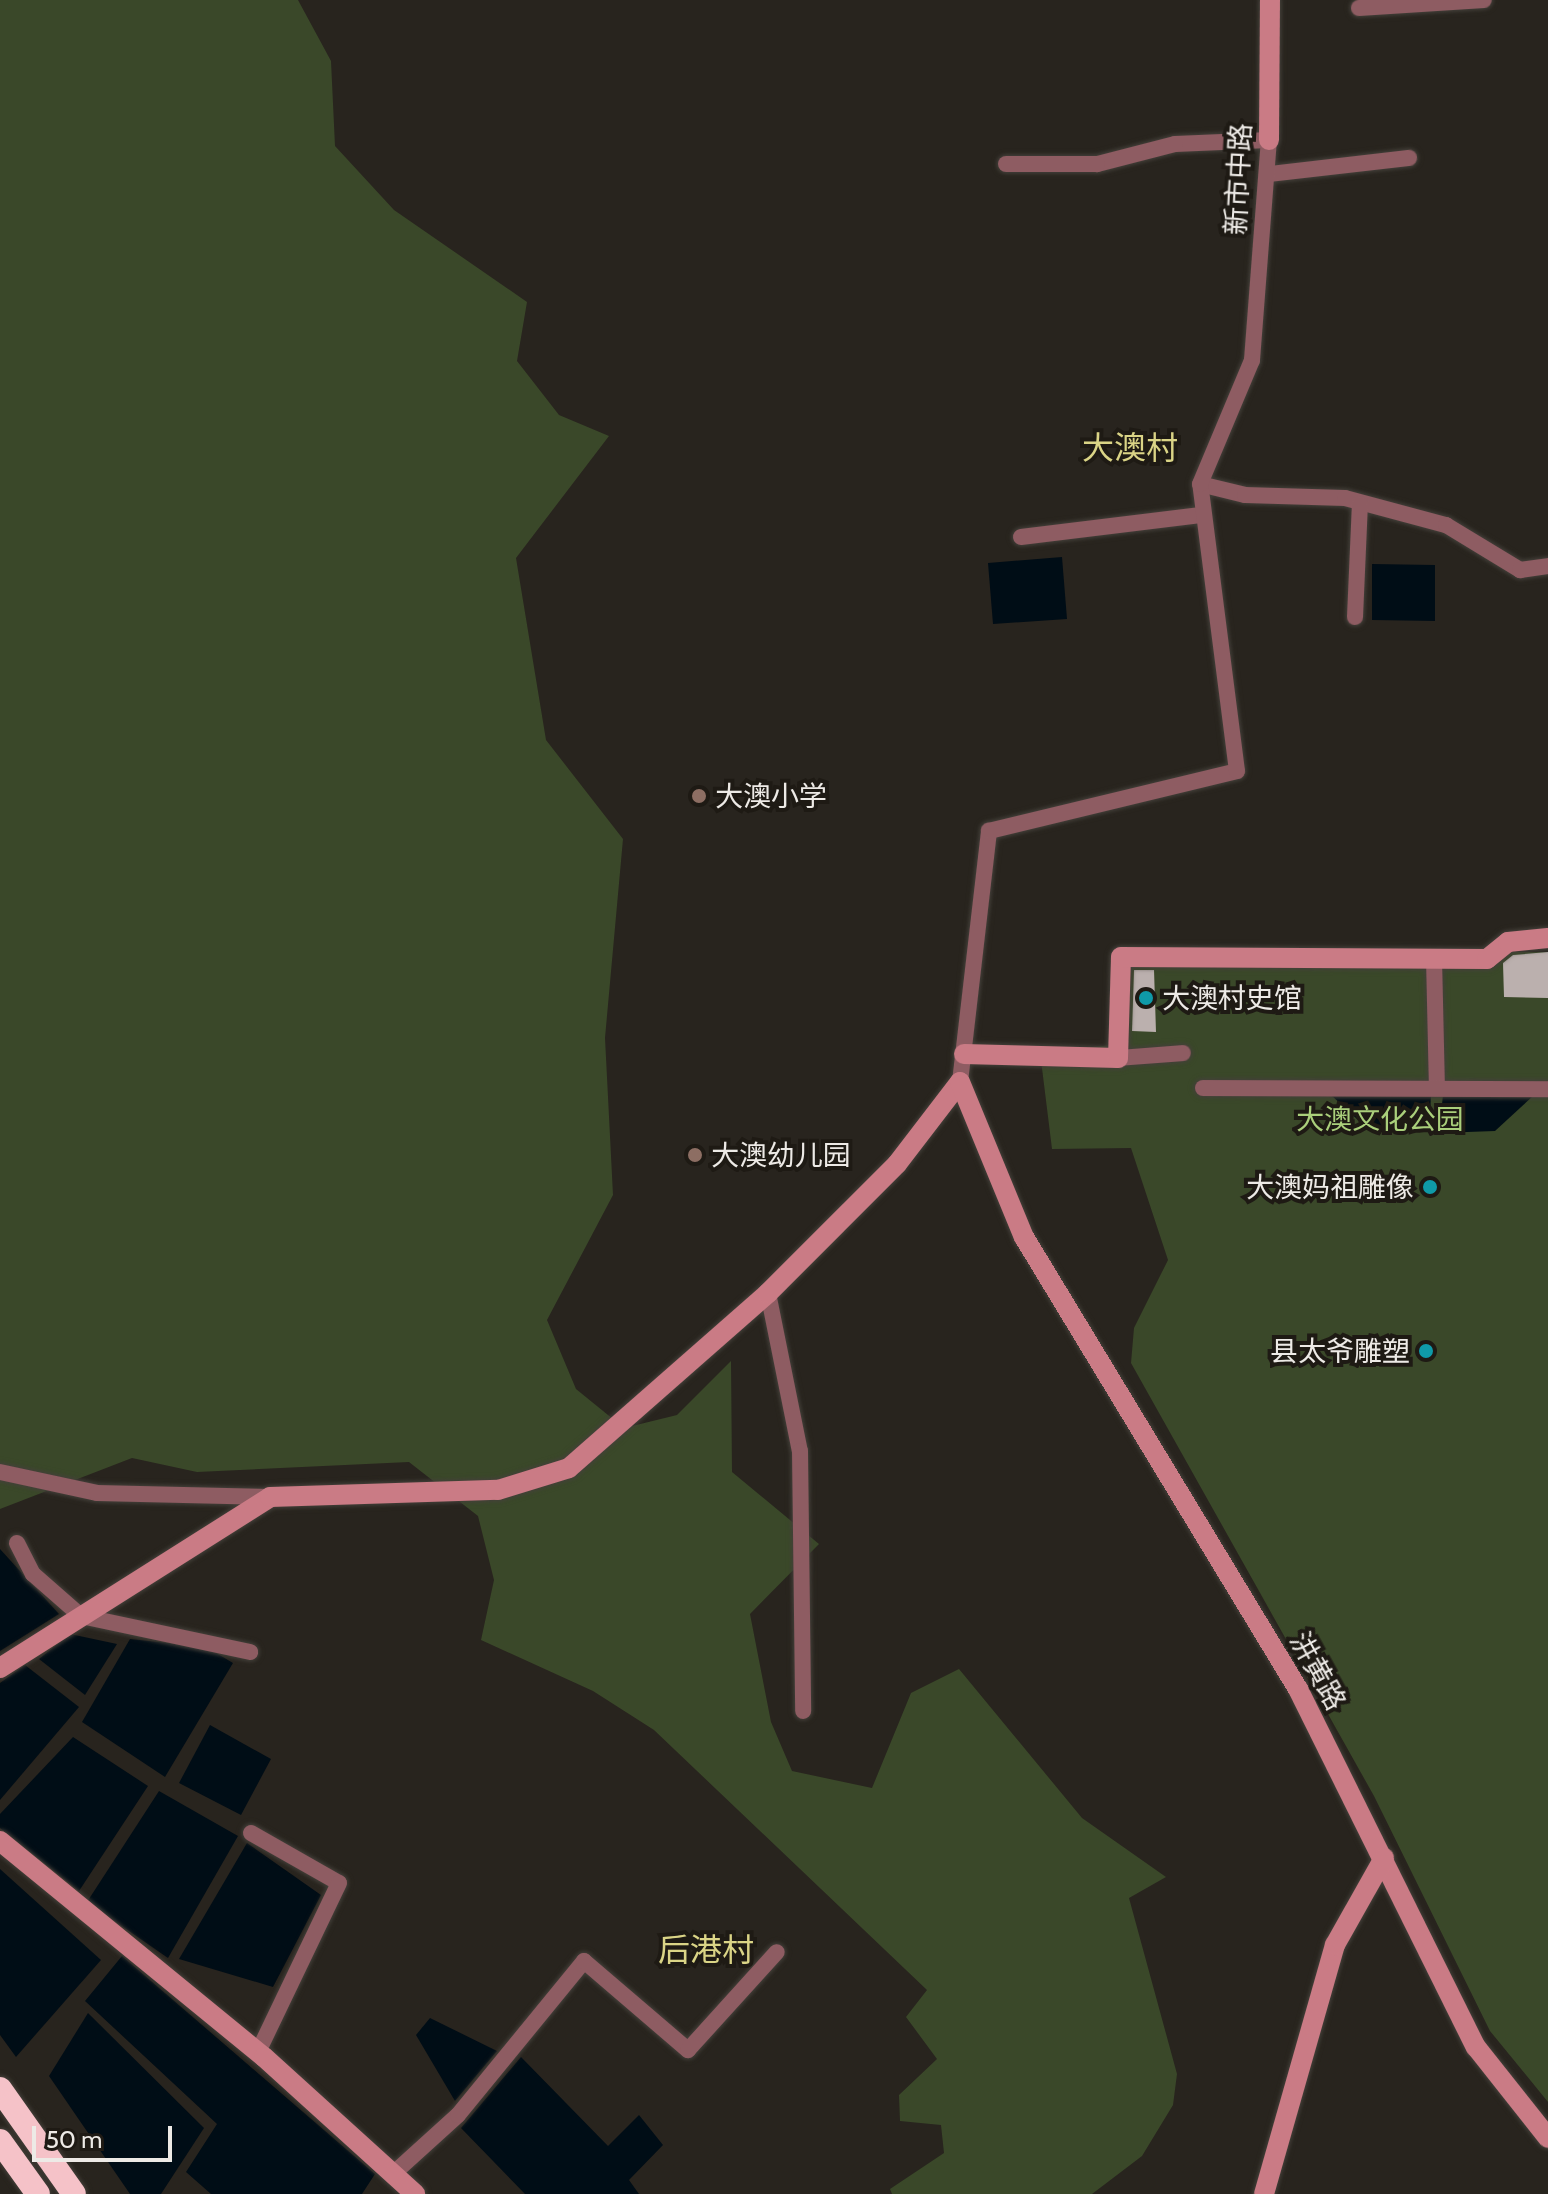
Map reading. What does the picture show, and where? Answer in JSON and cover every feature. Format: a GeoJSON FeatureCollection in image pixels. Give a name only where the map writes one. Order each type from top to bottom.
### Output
{"type":"FeatureCollection","features":[{"type":"Feature","properties":{"kind":"highway"},"geometry":{"type":"LineString","coordinates":[[0,2089],[74,2194]]}},
{"type":"Feature","properties":{"kind":"highway"},"geometry":{"type":"LineString","coordinates":[[0,2141],[38,2194]]}},
{"type":"Feature","properties":{"kind":"main road","name":"新市中路"},"geometry":{"type":"LineString","coordinates":[[1269,140],[1270,0]]}},
{"type":"Feature","properties":{"kind":"main road"},"geometry":{"type":"LineString","coordinates":[[964,1054],[1118,1058],[1121,957],[1487,959],[1508,942],[1548,938]]}},
{"type":"Feature","properties":{"kind":"main road"},"geometry":{"type":"LineString","coordinates":[[0,1668],[270,1497],[498,1490],[569,1468],[768,1293],[897,1164],[960,1082]]}},
{"type":"Feature","properties":{"kind":"main road","name":"汫黄路"},"geometry":{"type":"LineString","coordinates":[[960,1082],[1024,1237],[1298,1689],[1476,2047],[1548,2138]]}},
{"type":"Feature","properties":{"kind":"main road"},"geometry":{"type":"LineString","coordinates":[[0,1841],[258,2052],[415,2194]]}},
{"type":"Feature","properties":{"kind":"main road"},"geometry":{"type":"LineString","coordinates":[[1264,2194],[1335,1945],[1384,1858]]}},
{"type":"Feature","properties":{"kind":"street"},"geometry":{"type":"LineString","coordinates":[[1359,8],[1484,0]]}},
{"type":"Feature","properties":{"kind":"street"},"geometry":{"type":"LineString","coordinates":[[1006,164],[1097,164],[1175,144],[1269,140]]}},
{"type":"Feature","properties":{"kind":"street","name":"新市中路"},"geometry":{"type":"LineString","coordinates":[[1200,484],[1252,360],[1270,174],[1269,140]]}},
{"type":"Feature","properties":{"kind":"street"},"geometry":{"type":"LineString","coordinates":[[1270,174],[1409,158]]}},
{"type":"Feature","properties":{"kind":"street"},"geometry":{"type":"LineString","coordinates":[[960,1082],[989,831],[1237,771],[1199,515],[1200,484],[1360,504],[1446,525],[1520,570],[1548,566]]}},
{"type":"Feature","properties":{"kind":"street"},"geometry":{"type":"LineString","coordinates":[[1355,617],[1360,504]]}},
{"type":"Feature","properties":{"kind":"street"},"geometry":{"type":"LineString","coordinates":[[1021,537],[1199,515]]}},
{"type":"Feature","properties":{"kind":"street"},"geometry":{"type":"LineString","coordinates":[[1434,958],[1437,1087]]}},
{"type":"Feature","properties":{"kind":"street"},"geometry":{"type":"LineString","coordinates":[[1118,1058],[1183,1053]]}},
{"type":"Feature","properties":{"kind":"street"},"geometry":{"type":"LineString","coordinates":[[1203,1088],[1548,1089]]}},
{"type":"Feature","properties":{"kind":"street"},"geometry":{"type":"LineString","coordinates":[[768,1293],[800,1451],[803,1711]]}},
{"type":"Feature","properties":{"kind":"street"},"geometry":{"type":"LineString","coordinates":[[0,1472],[97,1493],[270,1497]]}},
{"type":"Feature","properties":{"kind":"street"},"geometry":{"type":"LineString","coordinates":[[17,1543],[33,1574],[81,1616],[250,1652]]}},
{"type":"Feature","properties":{"kind":"street"},"geometry":{"type":"LineString","coordinates":[[251,1833],[339,1883],[258,2052]]}},
{"type":"Feature","properties":{"kind":"street"},"geometry":{"type":"LineString","coordinates":[[394,2173],[469,2103],[584,1961],[688,2050],[777,1952]]}},
{"type":"Feature","properties":{"kind":"green space"},"geometry":{"type":"Polygon","coordinates":[[[0,0],[298,0],[331,61],[335,146],[394,210],[527,302],[517,361],[559,415],[609,436],[516,558],[546,740],[623,839],[605,1038],[613,1195],[547,1320],[576,1389],[624,1428],[677,1415],[731,1361],[732,1472],[819,1544],[750,1614],[771,1722],[792,1771],[872,1788],[911,1693],[959,1669],[1082,1818],[1166,1877],[1129,1898],[1177,2074],[1173,2105],[1142,2156],[1092,2194],[892,2194],[890,2189],[944,2153],[941,2125],[900,2121],[899,2095],[937,2059],[906,2017],[927,1990],[654,1730],[593,1691],[481,1640],[494,1580],[478,1516],[409,1462],[197,1472],[132,1458],[0,1509],[0,0]]]}},
{"type":"Feature","properties":{"kind":"green space","name":"大澳文化公园"},"geometry":{"type":"Polygon","coordinates":[[[1548,952],[1548,2102],[1490,2031],[1374,1796],[1131,1363],[1134,1328],[1168,1260],[1131,1148],[1052,1149],[1040,1052],[1113,1045],[1117,953],[1548,952]]]}},
{"type":"Feature","properties":{"kind":"shaded area"},"geometry":{"type":"Polygon","coordinates":[[[1062,557],[1067,619],[993,624],[988,563],[1062,557]]]}},
{"type":"Feature","properties":{"kind":"shaded area"},"geometry":{"type":"Polygon","coordinates":[[[1372,564],[1435,565],[1435,621],[1372,620],[1372,564]]]}},
{"type":"Feature","properties":{"kind":"shaded area"},"geometry":{"type":"Polygon","coordinates":[[[1331,1095],[1431,1095],[1429,1131],[1370,1131],[1331,1095]]]}},
{"type":"Feature","properties":{"kind":"shaded area"},"geometry":{"type":"Polygon","coordinates":[[[1443,1095],[1534,1095],[1495,1131],[1439,1133],[1443,1095]]]}},
{"type":"Feature","properties":{"kind":"shaded area"},"geometry":{"type":"Polygon","coordinates":[[[0,1549],[59,1614],[0,1651],[0,1549]]]}},
{"type":"Feature","properties":{"kind":"shaded area"},"geometry":{"type":"Polygon","coordinates":[[[70,1634],[117,1644],[85,1695],[39,1659],[70,1634]]]}},
{"type":"Feature","properties":{"kind":"shaded area"},"geometry":{"type":"Polygon","coordinates":[[[130,1639],[206,1647],[233,1663],[165,1777],[82,1722],[130,1639]]]}},
{"type":"Feature","properties":{"kind":"shaded area"},"geometry":{"type":"Polygon","coordinates":[[[25,1665],[79,1707],[0,1800],[0,1683],[25,1665]]]}},
{"type":"Feature","properties":{"kind":"shaded area"},"geometry":{"type":"Polygon","coordinates":[[[210,1725],[271,1759],[241,1815],[179,1783],[210,1725]]]}},
{"type":"Feature","properties":{"kind":"shaded area"},"geometry":{"type":"Polygon","coordinates":[[[73,1737],[148,1786],[79,1891],[0,1828],[0,1814],[73,1737]]]}},
{"type":"Feature","properties":{"kind":"shaded area"},"geometry":{"type":"Polygon","coordinates":[[[159,1791],[238,1836],[168,1958],[87,1902],[159,1791]]]}},
{"type":"Feature","properties":{"kind":"shaded area"},"geometry":{"type":"Polygon","coordinates":[[[247,1843],[321,1895],[273,1987],[179,1959],[247,1843]]]}},
{"type":"Feature","properties":{"kind":"shaded area"},"geometry":{"type":"Polygon","coordinates":[[[0,1869],[101,1960],[16,2057],[0,2035],[0,1869]]]}},
{"type":"Feature","properties":{"kind":"shaded area"},"geometry":{"type":"Polygon","coordinates":[[[122,1956],[375,2174],[362,2194],[211,2194],[186,2172],[217,2124],[85,2001],[122,1956]]]}},
{"type":"Feature","properties":{"kind":"shaded area"},"geometry":{"type":"Polygon","coordinates":[[[88,2013],[204,2128],[161,2194],[130,2194],[49,2076],[88,2013]]]}},
{"type":"Feature","properties":{"kind":"shaded area"},"geometry":{"type":"Polygon","coordinates":[[[430,2018],[497,2051],[455,2101],[416,2035],[430,2018]]]}},
{"type":"Feature","properties":{"kind":"shaded area"},"geometry":{"type":"Polygon","coordinates":[[[521,2057],[608,2146],[639,2115],[663,2145],[629,2180],[639,2194],[525,2194],[461,2128],[521,2057]]]}},
{"type":"Feature","properties":{"kind":"building"},"geometry":{"type":"Polygon","coordinates":[[[1548,952],[1548,998],[1504,997],[1503,963],[1513,955],[1548,952]]]}},
{"type":"Feature","properties":{"kind":"building"},"geometry":{"type":"Polygon","coordinates":[[[1134,970],[1154,970],[1156,1032],[1132,1031],[1134,970]]]}},
{"type":"Feature","properties":{"kind":"place","name":"大澳小学"},"geometry":{"type":"Point","coordinates":[699,796]}},
{"type":"Feature","properties":{"kind":"place","name":"大澳村史馆"},"geometry":{"type":"Point","coordinates":[1146,998]}},
{"type":"Feature","properties":{"kind":"place","name":"大澳幼儿园"},"geometry":{"type":"Point","coordinates":[695,1155]}},
{"type":"Feature","properties":{"kind":"place","name":"大澳妈祖雕像"},"geometry":{"type":"Point","coordinates":[1430,1187]}},
{"type":"Feature","properties":{"kind":"place","name":"县太爷雕塑"},"geometry":{"type":"Point","coordinates":[1426,1351]}},
{"type":"Feature","properties":{"kind":"district","name":"大澳村"},"geometry":{"type":"Point","coordinates":[1130,448]}},
{"type":"Feature","properties":{"kind":"district","name":"后港村"},"geometry":{"type":"Point","coordinates":[706,1950]}}]}
